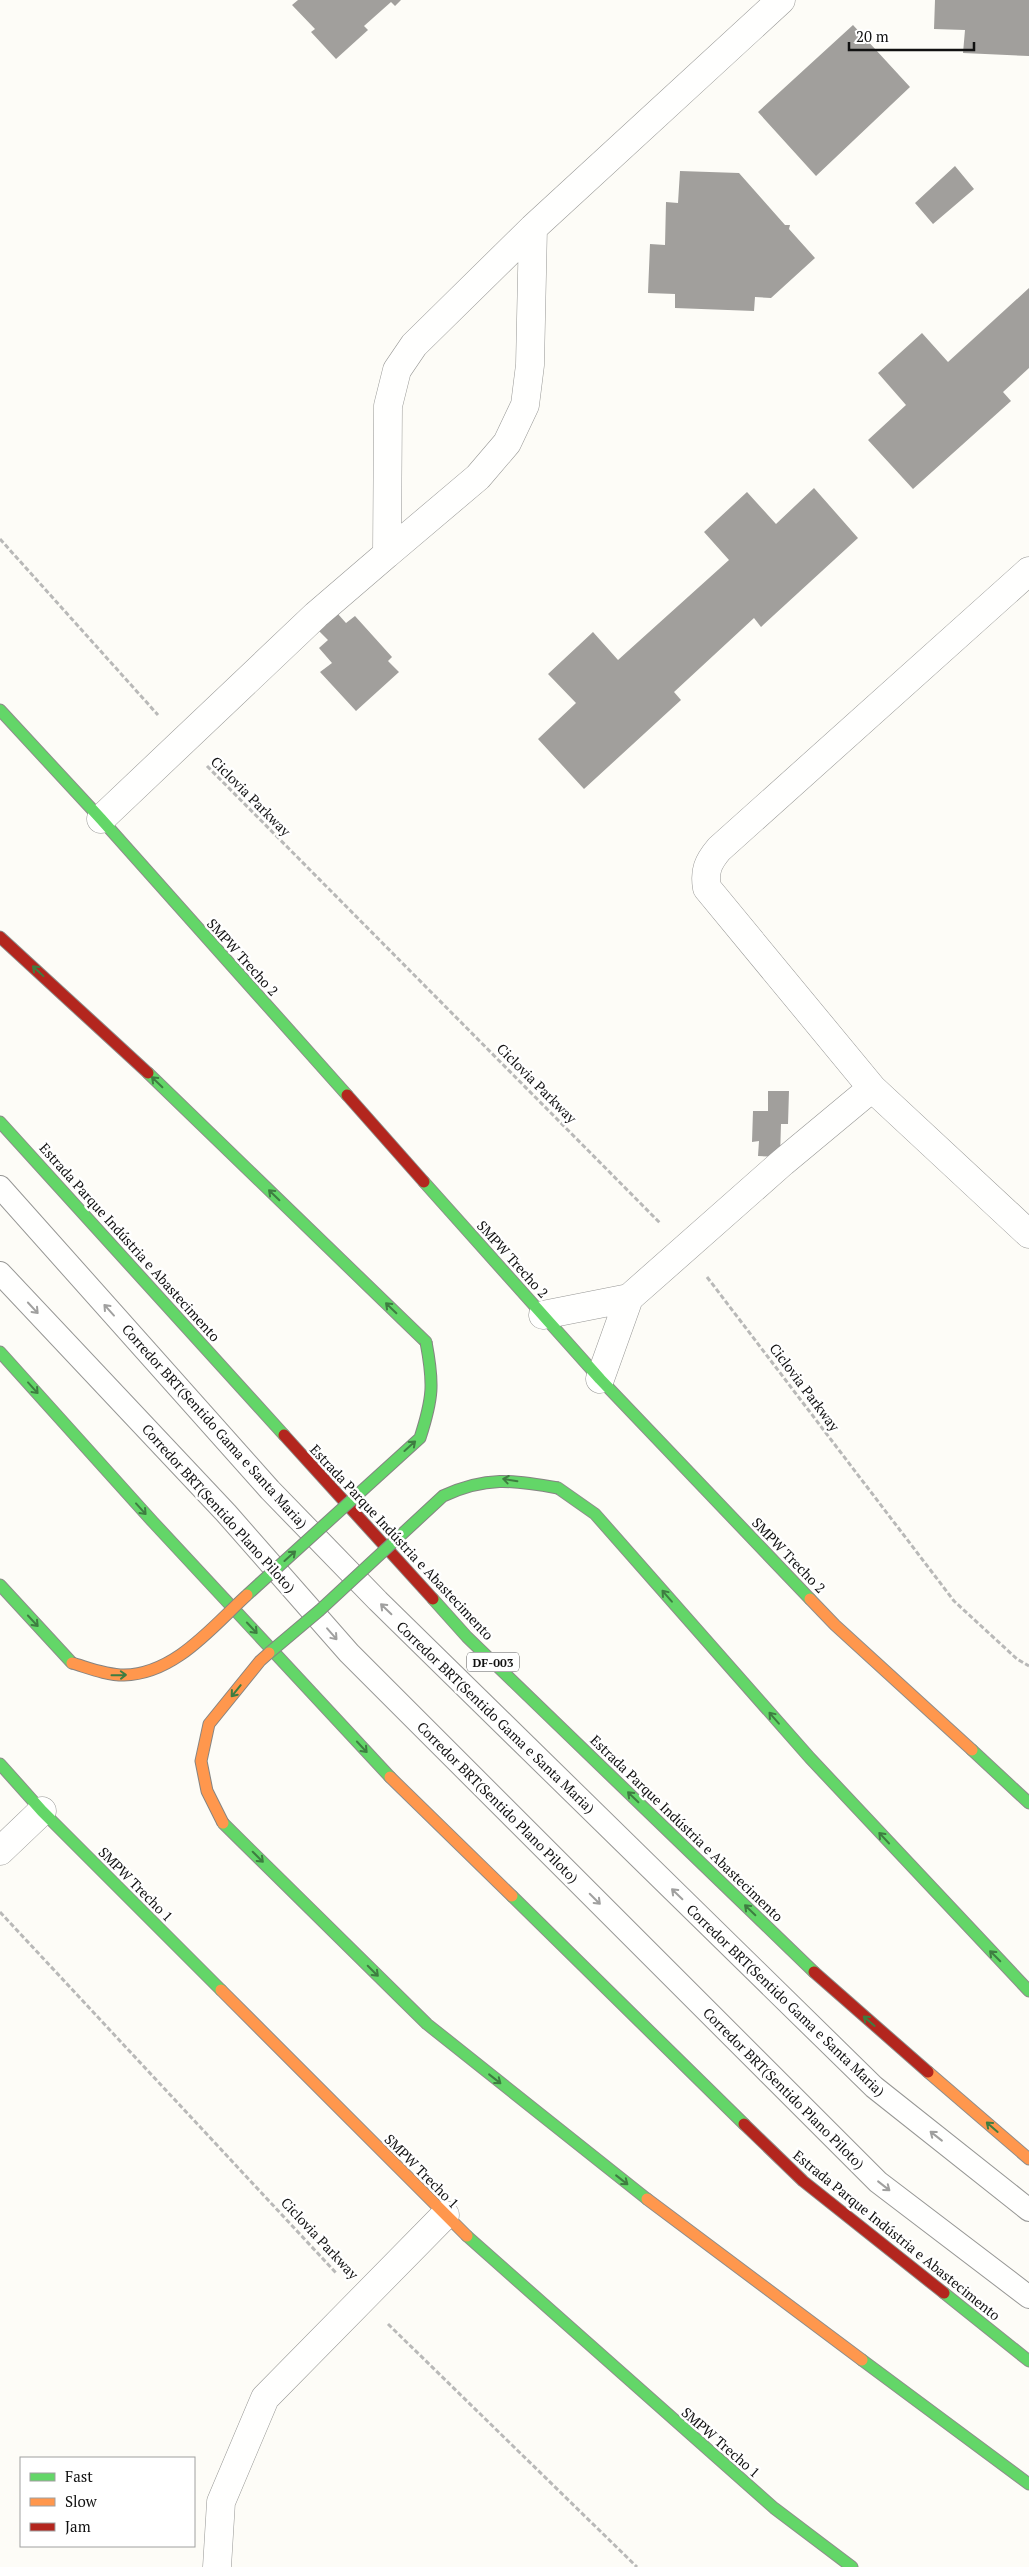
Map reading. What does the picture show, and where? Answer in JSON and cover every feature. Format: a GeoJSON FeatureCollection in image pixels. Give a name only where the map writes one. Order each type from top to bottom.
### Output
{"type":"FeatureCollection","features":[{"type":"Feature","properties":{"kind":"main road","name":"SMPW Trecho 2"},"geometry":{"type":"LineString","coordinates":[[0,710],[100,819],[600,1379],[835,1625],[1029,1803]]}},
{"type":"Feature","properties":{"kind":"main road"},"geometry":{"type":"LineString","coordinates":[[0,936],[142,1067],[426,1342],[432,1374],[432,1405],[420,1438],[174,1661],[143,1675],[110,1676],[72,1663],[0,1585]]}},
{"type":"Feature","properties":{"kind":"main road","name":"Estrada Parque Indústria e Abastecimento"},"geometry":{"type":"LineString","coordinates":[[0,1122],[467,1637],[829,1986],[1029,2159]]}},
{"type":"Feature","properties":{"kind":"main road","name":"Estrada Parque Indústria e Abastecimento"},"geometry":{"type":"LineString","coordinates":[[0,1352],[153,1522],[377,1764],[803,2181],[1029,2361]]}},
{"type":"Feature","properties":{"kind":"main road"},"geometry":{"type":"LineString","coordinates":[[1029,1991],[810,1758],[595,1514],[558,1488],[500,1479],[467,1484],[443,1496],[320,1610],[260,1661],[209,1724],[201,1761],[207,1791],[223,1823],[427,2024],[682,2227],[1029,2484]]}},
{"type":"Feature","properties":{"kind":"main road","name":"SMPW Trecho 1"},"geometry":{"type":"LineString","coordinates":[[0,1764],[42,1811],[445,2216],[774,2508],[852,2567]]}},
{"type":"Feature","properties":{"kind":"street"},"geometry":{"type":"LineString","coordinates":[[387,554],[388,406],[397,370],[414,345],[533,228],[782,0]]}},
{"type":"Feature","properties":{"kind":"street"},"geometry":{"type":"LineString","coordinates":[[100,819],[183,743],[316,615],[478,477],[507,443],[526,405],[530,365],[533,228]]}},
{"type":"Feature","properties":{"kind":"street"},"geometry":{"type":"LineString","coordinates":[[1029,571],[719,849],[709,861],[704,874],[707,888],[872,1088],[1029,1234]]}},
{"type":"Feature","properties":{"kind":"street"},"geometry":{"type":"LineString","coordinates":[[543,1316],[629,1298],[686,1250],[783,1162],[872,1088]]}},
{"type":"Feature","properties":{"kind":"street"},"geometry":{"type":"LineString","coordinates":[[600,1379],[629,1298]]}},
{"type":"Feature","properties":{"kind":"street"},"geometry":{"type":"LineString","coordinates":[[0,1851],[42,1811]]}},
{"type":"Feature","properties":{"kind":"street"},"geometry":{"type":"LineString","coordinates":[[217,2567],[221,2502],[265,2398],[445,2216]]}},
{"type":"Feature","properties":{"kind":"lane","name":"Corredor BRT(Sentido Gama e Santa Maria)"},"geometry":{"type":"LineString","coordinates":[[0,1187],[270,1490],[378,1601],[874,2087],[1029,2210]]}},
{"type":"Feature","properties":{"kind":"lane","name":"Corredor BRT(Sentido Plano Piloto)"},"geometry":{"type":"LineString","coordinates":[[0,1273],[226,1513],[349,1654],[878,2182],[1029,2297]]}},
{"type":"Feature","properties":{"kind":"path","name":"Ciclovia Parkway"},"geometry":{"type":"LineString","coordinates":[[0,539],[183,743],[686,1250],[954,1601],[1018,1659],[1029,1666]]}},
{"type":"Feature","properties":{"kind":"path","name":"Ciclovia Parkway"},"geometry":{"type":"LineString","coordinates":[[0,1912],[341,2278]]}},
{"type":"Feature","properties":{"kind":"path"},"geometry":{"type":"LineString","coordinates":[[383,2319],[637,2567]]}},
{"type":"Feature","properties":{"kind":"building"},"geometry":{"type":"Polygon","coordinates":[[[298,0],[401,0],[395,6],[391,2],[364,26],[368,30],[336,59],[311,32],[315,29],[292,5],[298,0]]]}},
{"type":"Feature","properties":{"kind":"building"},"geometry":{"type":"Polygon","coordinates":[[[935,0],[1029,0],[1029,56],[963,53],[965,30],[934,29],[935,0]]]}},
{"type":"Feature","properties":{"kind":"building"},"geometry":{"type":"Polygon","coordinates":[[[853,25],[910,87],[816,176],[758,112],[853,25]]]}},
{"type":"Feature","properties":{"kind":"building"},"geometry":{"type":"Polygon","coordinates":[[[955,166],[974,189],[933,224],[915,203],[955,166]]]}},
{"type":"Feature","properties":{"kind":"building"},"geometry":{"type":"Polygon","coordinates":[[[680,171],[739,173],[785,225],[790,225],[789,229],[815,258],[771,298],[755,297],[754,311],[675,308],[675,294],[648,293],[650,244],[665,245],[666,202],[678,203],[680,171]]]}},
{"type":"Feature","properties":{"kind":"building"},"geometry":{"type":"Polygon","coordinates":[[[1029,288],[1029,368],[1003,392],[1011,401],[913,489],[868,440],[906,405],[878,373],[922,333],[948,362],[1029,288]]]}},
{"type":"Feature","properties":{"kind":"building"},"geometry":{"type":"Polygon","coordinates":[[[814,488],[858,538],[761,627],[754,618],[674,692],[681,700],[584,789],[538,739],[576,703],[548,674],[593,632],[618,660],[729,560],[704,532],[747,492],[776,524],[814,488]]]}},
{"type":"Feature","properties":{"kind":"building"},"geometry":{"type":"Polygon","coordinates":[[[338,614],[346,623],[355,616],[392,657],[388,661],[399,672],[356,711],[320,672],[332,663],[319,648],[328,640],[319,631],[338,614]]]}},
{"type":"Feature","properties":{"kind":"building"},"geometry":{"type":"Polygon","coordinates":[[[768,1091],[789,1091],[788,1124],[781,1124],[780,1157],[758,1156],[759,1141],[752,1142],[753,1111],[768,1111],[768,1091]]]}},
{"type":"Feature","properties":{"kind":"traffic: fast"},"geometry":{"type":"LineString","coordinates":[[0,710],[101,819],[347,1095]]}},
{"type":"Feature","properties":{"kind":"traffic: fast"},"geometry":{"type":"LineString","coordinates":[[148,1073],[426,1342]]}},
{"type":"Feature","properties":{"kind":"traffic: fast"},"geometry":{"type":"LineString","coordinates":[[0,1122],[284,1435]]}},
{"type":"Feature","properties":{"kind":"traffic: fast"},"geometry":{"type":"LineString","coordinates":[[424,1182],[600,1379],[810,1599]]}},
{"type":"Feature","properties":{"kind":"traffic: fast"},"geometry":{"type":"LineString","coordinates":[[247,1595],[420,1438],[428,1412],[431,1391],[426,1342]]}},
{"type":"Feature","properties":{"kind":"traffic: fast"},"geometry":{"type":"LineString","coordinates":[[0,1352],[153,1522],[390,1777]]}},
{"type":"Feature","properties":{"kind":"traffic: fast"},"geometry":{"type":"LineString","coordinates":[[269,1653],[320,1610],[443,1496],[473,1485],[500,1482],[527,1483],[558,1488]]}},
{"type":"Feature","properties":{"kind":"traffic: fast"},"geometry":{"type":"LineString","coordinates":[[558,1488],[595,1514],[810,1758],[1029,1991]]}},
{"type":"Feature","properties":{"kind":"traffic: fast"},"geometry":{"type":"LineString","coordinates":[[0,1585],[72,1663]]}},
{"type":"Feature","properties":{"kind":"traffic: fast"},"geometry":{"type":"LineString","coordinates":[[433,1599],[467,1637],[814,1972]]}},
{"type":"Feature","properties":{"kind":"traffic: fast"},"geometry":{"type":"LineString","coordinates":[[972,1750],[1029,1803]]}},
{"type":"Feature","properties":{"kind":"traffic: fast"},"geometry":{"type":"LineString","coordinates":[[0,1764],[42,1811],[221,1990]]}},
{"type":"Feature","properties":{"kind":"traffic: fast"},"geometry":{"type":"LineString","coordinates":[[223,1823],[427,2024],[647,2199]]}},
{"type":"Feature","properties":{"kind":"traffic: fast"},"geometry":{"type":"LineString","coordinates":[[512,1896],[744,2124]]}},
{"type":"Feature","properties":{"kind":"traffic: fast"},"geometry":{"type":"LineString","coordinates":[[467,2236],[774,2508],[852,2567]]}},
{"type":"Feature","properties":{"kind":"traffic: fast"},"geometry":{"type":"LineString","coordinates":[[944,2293],[1029,2361]]}},
{"type":"Feature","properties":{"kind":"traffic: fast"},"geometry":{"type":"LineString","coordinates":[[862,2360],[1029,2484]]}},
{"type":"Feature","properties":{"kind":"traffic: slow"},"geometry":{"type":"LineString","coordinates":[[72,1663],[117,1675],[142,1673],[160,1667],[192,1647],[247,1595]]}},
{"type":"Feature","properties":{"kind":"traffic: slow"},"geometry":{"type":"LineString","coordinates":[[810,1599],[835,1625],[972,1750]]}},
{"type":"Feature","properties":{"kind":"traffic: slow"},"geometry":{"type":"LineString","coordinates":[[223,1823],[207,1791],[201,1761],[209,1724],[260,1661],[269,1653]]}},
{"type":"Feature","properties":{"kind":"traffic: slow"},"geometry":{"type":"LineString","coordinates":[[390,1777],[512,1896]]}},
{"type":"Feature","properties":{"kind":"traffic: slow"},"geometry":{"type":"LineString","coordinates":[[221,1990],[467,2236]]}},
{"type":"Feature","properties":{"kind":"traffic: slow"},"geometry":{"type":"LineString","coordinates":[[928,2072],[1029,2159]]}},
{"type":"Feature","properties":{"kind":"traffic: slow"},"geometry":{"type":"LineString","coordinates":[[647,2199],[862,2360]]}},
{"type":"Feature","properties":{"kind":"traffic: jam"},"geometry":{"type":"LineString","coordinates":[[0,937],[148,1073]]}},
{"type":"Feature","properties":{"kind":"traffic: jam"},"geometry":{"type":"LineString","coordinates":[[347,1095],[424,1182]]}},
{"type":"Feature","properties":{"kind":"traffic: jam"},"geometry":{"type":"LineString","coordinates":[[284,1435],[433,1599]]}},
{"type":"Feature","properties":{"kind":"traffic: jam"},"geometry":{"type":"LineString","coordinates":[[814,1972],[928,2072]]}},
{"type":"Feature","properties":{"kind":"traffic: jam"},"geometry":{"type":"LineString","coordinates":[[744,2124],[803,2181],[944,2293]]}}]}
